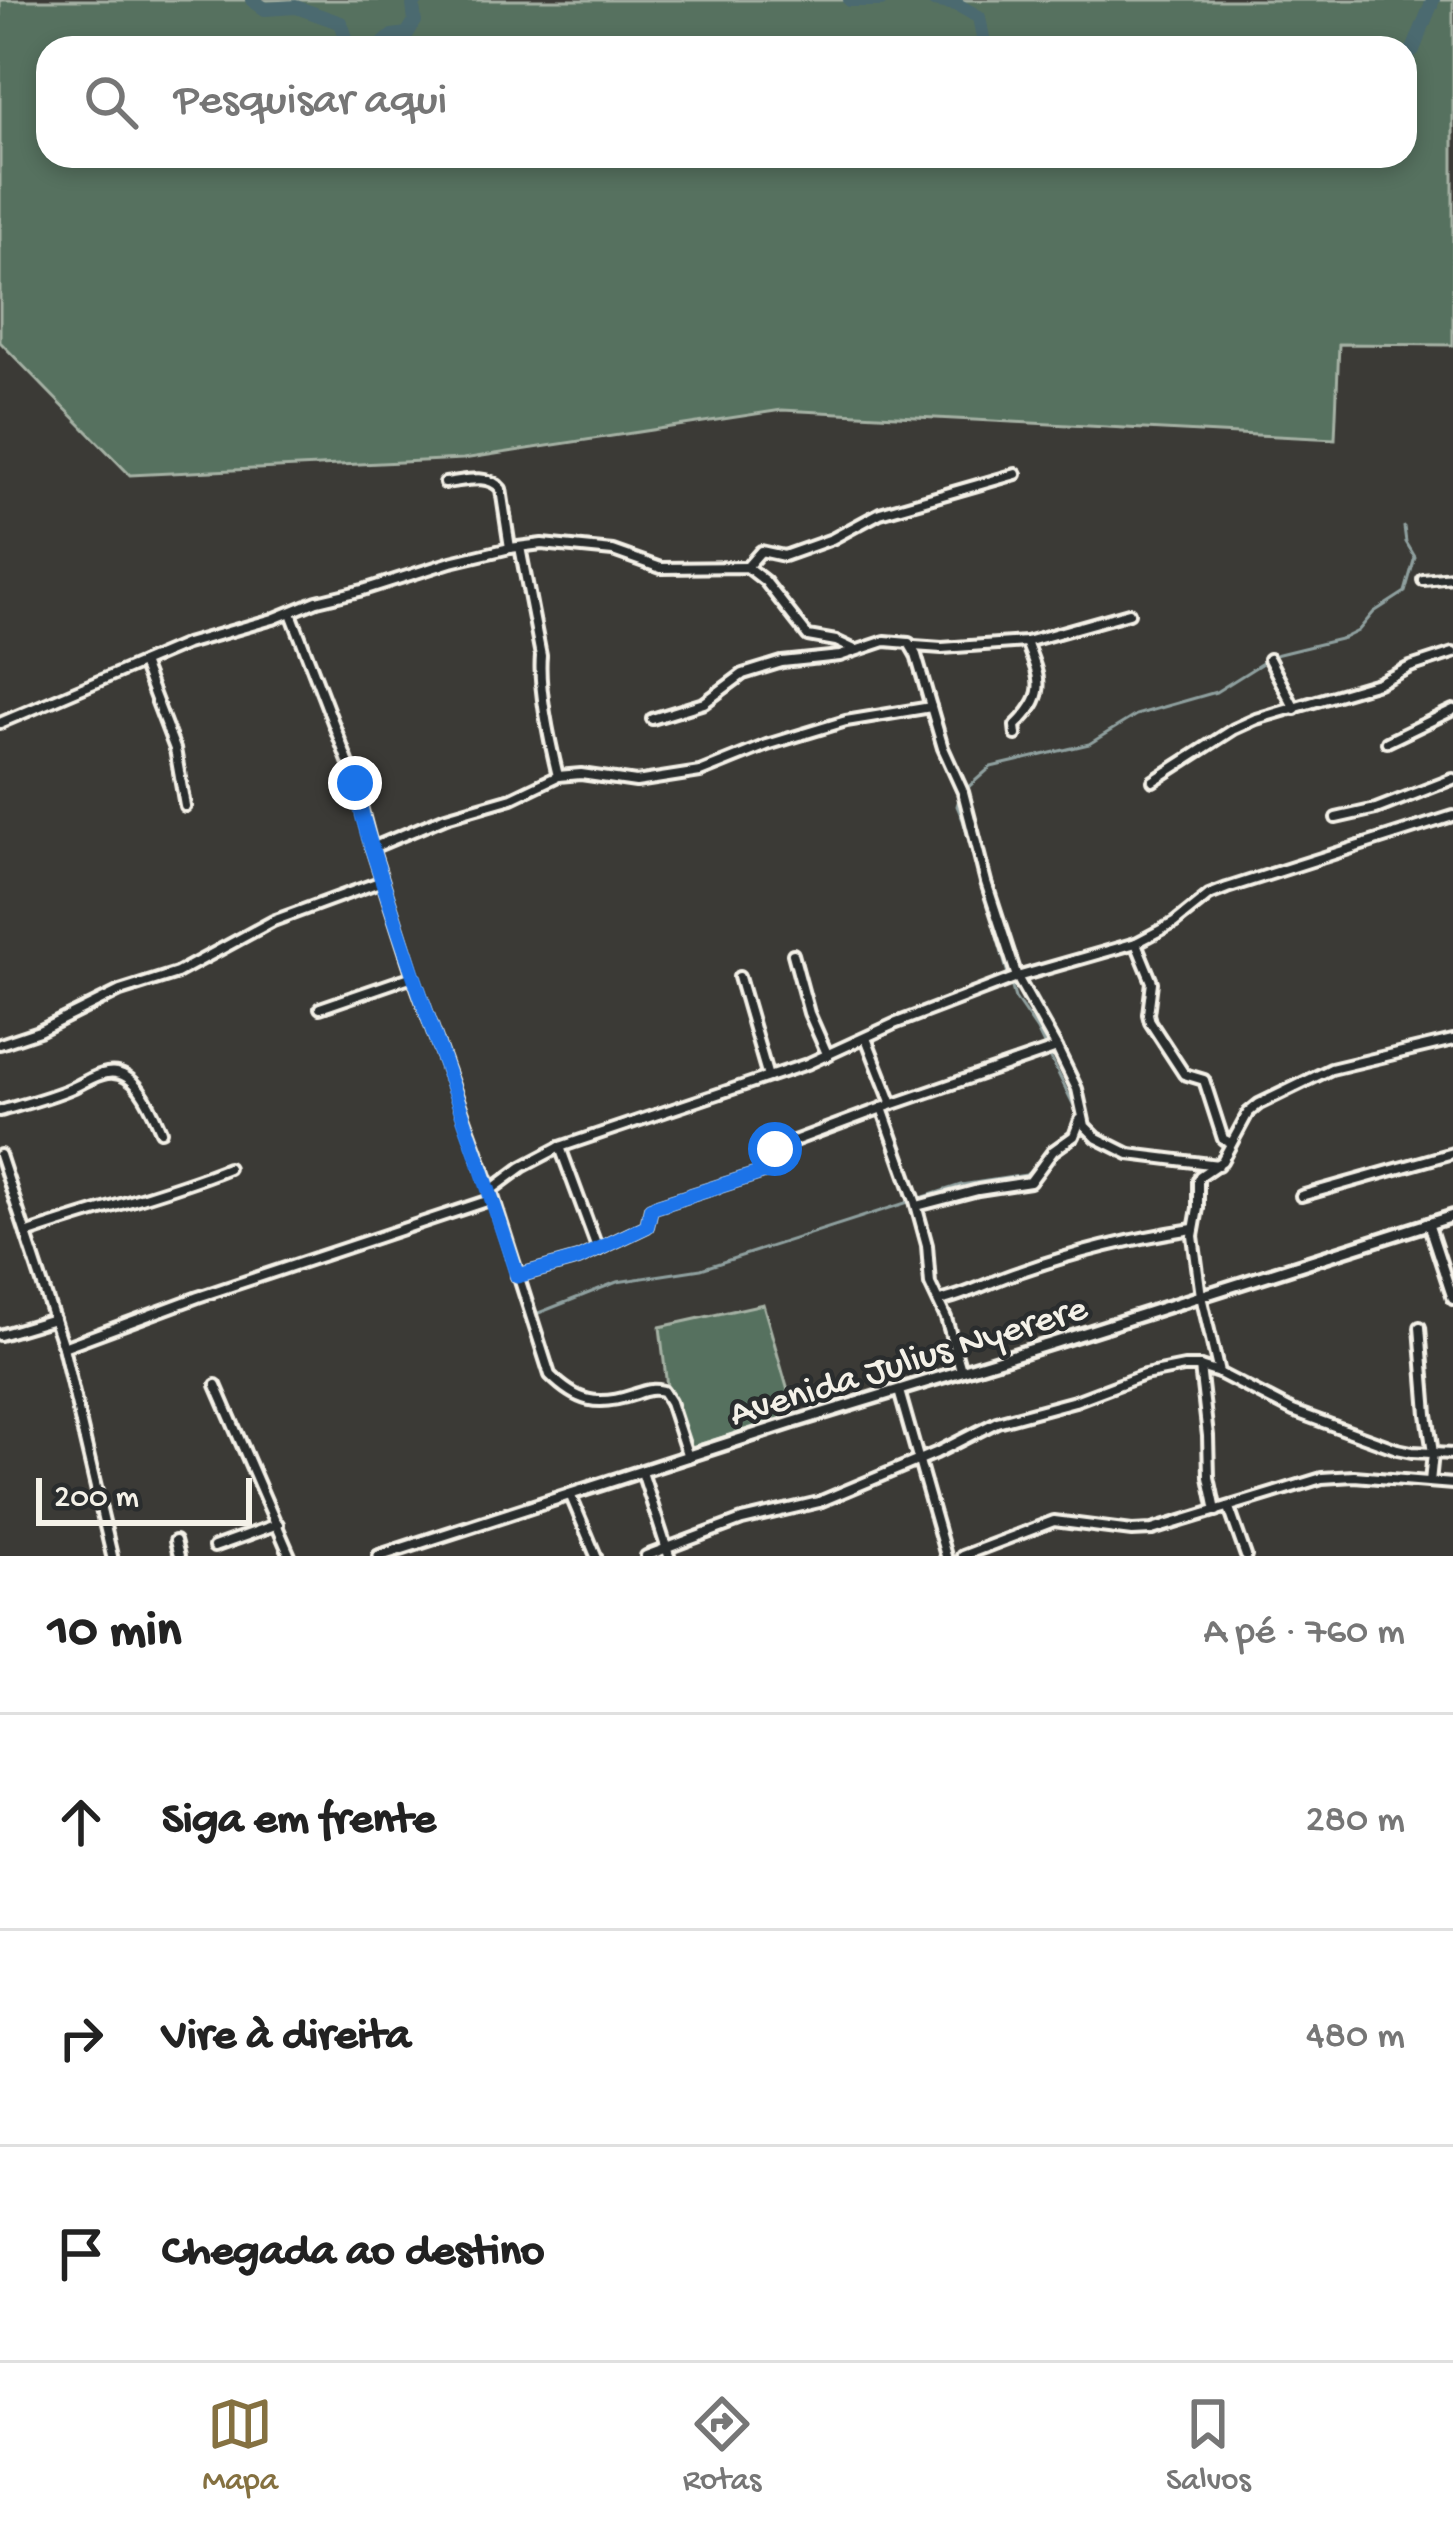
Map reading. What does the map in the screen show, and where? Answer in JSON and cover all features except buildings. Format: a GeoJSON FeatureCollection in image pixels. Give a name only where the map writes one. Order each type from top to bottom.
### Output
{"type":"FeatureCollection","features":[{"type":"Feature","properties":{"kind":"street"},"geometry":{"type":"LineString","coordinates":[[747,567],[761,551],[784,556],[832,539],[880,513],[1016,474]]}},
{"type":"Feature","properties":{"kind":"street"},"geometry":{"type":"LineString","coordinates":[[445,483],[490,479],[501,489],[541,656],[549,740],[558,776]]}},
{"type":"Feature","properties":{"kind":"street"},"geometry":{"type":"LineString","coordinates":[[0,723],[186,644],[317,601],[515,547],[542,544],[613,551],[662,568],[747,567],[808,636],[855,650]]}},
{"type":"Feature","properties":{"kind":"street"},"geometry":{"type":"LineString","coordinates":[[1423,580],[1453,577]]}},
{"type":"Feature","properties":{"kind":"street"},"geometry":{"type":"LineString","coordinates":[[291,613],[352,772],[413,976],[492,1194],[550,1375],[586,1400],[609,1402],[650,1389],[663,1390],[688,1457]]}},
{"type":"Feature","properties":{"kind":"street"},"geometry":{"type":"LineString","coordinates":[[652,718],[706,702],[743,674],[782,662],[840,656],[885,641],[941,648],[1026,642],[1129,613]]}},
{"type":"Feature","properties":{"kind":"street"},"geometry":{"type":"LineString","coordinates":[[1016,735],[1015,726],[1033,706],[1040,684],[1026,642]]}},
{"type":"Feature","properties":{"kind":"street"},"geometry":{"type":"LineString","coordinates":[[912,646],[947,759],[963,791],[1017,977],[1057,1048],[1082,1106],[1085,1126],[1097,1138],[1130,1154],[1218,1166]]}},
{"type":"Feature","properties":{"kind":"street"},"geometry":{"type":"LineString","coordinates":[[1153,782],[1256,719],[1378,683],[1453,653]]}},
{"type":"Feature","properties":{"kind":"street"},"geometry":{"type":"LineString","coordinates":[[1269,659],[1294,709]]}},
{"type":"Feature","properties":{"kind":"street"},"geometry":{"type":"LineString","coordinates":[[142,663],[176,749],[185,806]]}},
{"type":"Feature","properties":{"kind":"street"},"geometry":{"type":"LineString","coordinates":[[371,848],[446,817],[512,799],[558,776],[581,774],[637,782],[700,772],[846,721],[931,707]]}},
{"type":"Feature","properties":{"kind":"street"},"geometry":{"type":"LineString","coordinates":[[1387,742],[1453,710]]}},
{"type":"Feature","properties":{"kind":"street"},"geometry":{"type":"LineString","coordinates":[[1336,818],[1376,809],[1453,779]]}},
{"type":"Feature","properties":{"kind":"street"},"geometry":{"type":"LineString","coordinates":[[63,1347],[492,1194],[521,1167],[560,1147],[827,1056],[894,1024],[1017,977],[1136,943],[1227,888],[1453,816]]}},
{"type":"Feature","properties":{"kind":"street"},"geometry":{"type":"LineString","coordinates":[[0,1044],[177,973],[273,921],[382,881]]}},
{"type":"Feature","properties":{"kind":"street"},"geometry":{"type":"LineString","coordinates":[[1136,943],[1152,982],[1150,1022],[1184,1074],[1204,1079],[1223,1139],[1231,1143]]}},
{"type":"Feature","properties":{"kind":"street"},"geometry":{"type":"LineString","coordinates":[[793,954],[808,1013],[827,1056]]}},
{"type":"Feature","properties":{"kind":"street"},"geometry":{"type":"LineString","coordinates":[[320,1008],[413,976]]}},
{"type":"Feature","properties":{"kind":"street"},"geometry":{"type":"LineString","coordinates":[[739,976],[768,1077]]}},
{"type":"Feature","properties":{"kind":"street"},"geometry":{"type":"LineString","coordinates":[[866,1038],[917,1206],[930,1284],[961,1370]]}},
{"type":"Feature","properties":{"kind":"street"},"geometry":{"type":"LineString","coordinates":[[1219,1373],[1201,1296],[1193,1229],[1198,1180],[1218,1166],[1254,1107],[1331,1069],[1453,1040]]}},
{"type":"Feature","properties":{"kind":"street"},"geometry":{"type":"LineString","coordinates":[[517,1276],[578,1259],[647,1226],[651,1208],[773,1169],[775,1148],[1057,1048]]}},
{"type":"Feature","properties":{"kind":"street"},"geometry":{"type":"LineString","coordinates":[[0,1111],[118,1072],[142,1094],[161,1131]]}},
{"type":"Feature","properties":{"kind":"street"},"geometry":{"type":"LineString","coordinates":[[917,1206],[1030,1182],[1053,1151],[1074,1136],[1082,1106]]}},
{"type":"Feature","properties":{"kind":"street"},"geometry":{"type":"LineString","coordinates":[[560,1147],[598,1250]]}},
{"type":"Feature","properties":{"kind":"street"},"geometry":{"type":"LineString","coordinates":[[1301,1196],[1453,1153]]}},
{"type":"Feature","properties":{"kind":"street"},"geometry":{"type":"LineString","coordinates":[[0,1155],[63,1347],[112,1556]]}},
{"type":"Feature","properties":{"kind":"street"},"geometry":{"type":"LineString","coordinates":[[26,1234],[228,1168]]}},
{"type":"Feature","properties":{"kind":"street","name":"Avenida Julius Nyerere"},"geometry":{"type":"LineString","coordinates":[[379,1556],[403,1553],[570,1494],[1453,1216]]}},
{"type":"Feature","properties":{"kind":"street"},"geometry":{"type":"LineString","coordinates":[[1428,1223],[1453,1299]]}},
{"type":"Feature","properties":{"kind":"street"},"geometry":{"type":"LineString","coordinates":[[939,1301],[1118,1241],[1193,1229]]}},
{"type":"Feature","properties":{"kind":"street"},"geometry":{"type":"LineString","coordinates":[[0,1335],[54,1319]]}},
{"type":"Feature","properties":{"kind":"street"},"geometry":{"type":"LineString","coordinates":[[1420,1327],[1433,1453],[1430,1482]]}},
{"type":"Feature","properties":{"kind":"street"},"geometry":{"type":"LineString","coordinates":[[646,1556],[668,1552],[742,1520],[819,1502],[997,1422],[1184,1366],[1219,1373],[1308,1417],[1412,1453],[1453,1454]]}},
{"type":"Feature","properties":{"kind":"street"},"geometry":{"type":"LineString","coordinates":[[1200,1367],[1216,1511]]}},
{"type":"Feature","properties":{"kind":"street"},"geometry":{"type":"LineString","coordinates":[[216,1385],[290,1556]]}},
{"type":"Feature","properties":{"kind":"street"},"geometry":{"type":"LineString","coordinates":[[899,1390],[946,1556]]}},
{"type":"Feature","properties":{"kind":"street"},"geometry":{"type":"LineString","coordinates":[[643,1472],[668,1552]]}},
{"type":"Feature","properties":{"kind":"street"},"geometry":{"type":"LineString","coordinates":[[962,1556],[1054,1521],[1141,1531],[1322,1478],[1453,1484]]}},
{"type":"Feature","properties":{"kind":"street"},"geometry":{"type":"LineString","coordinates":[[570,1494],[596,1556]]}},
{"type":"Feature","properties":{"kind":"street"},"geometry":{"type":"LineString","coordinates":[[1229,1508],[1246,1556]]}},
{"type":"Feature","properties":{"kind":"street"},"geometry":{"type":"LineString","coordinates":[[214,1546],[278,1524]]}},
{"type":"Feature","properties":{"kind":"street"},"geometry":{"type":"LineString","coordinates":[[175,1541],[179,1556]]}},
{"type":"Feature","properties":{"kind":"green space"},"geometry":{"type":"Polygon","coordinates":[[[0,0],[1453,0],[1453,345],[1339,344],[1335,439],[782,410],[463,459],[130,475],[0,342],[0,0]]]}},
{"type":"Feature","properties":{"kind":"green space"},"geometry":{"type":"Polygon","coordinates":[[[763,1304],[795,1415],[688,1448],[667,1387],[660,1327],[763,1304]]]}},
{"type":"Feature","properties":{"kind":"waterway"},"geometry":{"type":"LineString","coordinates":[[252,0],[265,9],[296,7],[341,23],[346,36]]}},
{"type":"Feature","properties":{"kind":"waterway"},"geometry":{"type":"LineString","coordinates":[[392,36],[407,34],[415,21],[417,0]]}},
{"type":"Feature","properties":{"kind":"waterway"},"geometry":{"type":"LineString","coordinates":[[850,0],[881,0]]}},
{"type":"Feature","properties":{"kind":"waterway"},"geometry":{"type":"LineString","coordinates":[[934,0],[956,4],[979,17],[983,36]]}},
{"type":"Feature","properties":{"kind":"waterway"},"geometry":{"type":"LineString","coordinates":[[1417,40],[1433,0]]}},
{"type":"Feature","properties":{"kind":"waterway"},"geometry":{"type":"LineString","coordinates":[[966,789],[991,767],[1089,744],[1136,715],[1216,692],[1275,655],[1358,631],[1374,612],[1405,592],[1415,557],[1404,527]]}},
{"type":"Feature","properties":{"kind":"waterway"},"geometry":{"type":"LineString","coordinates":[[960,796],[957,806],[1015,998],[1037,1030],[1078,1114],[1076,1121]]}},
{"type":"Feature","properties":{"kind":"waterway"},"geometry":{"type":"LineString","coordinates":[[1046,1154],[1071,1134]]}},
{"type":"Feature","properties":{"kind":"waterway"},"geometry":{"type":"LineString","coordinates":[[531,1316],[617,1282],[701,1269],[961,1185],[1026,1175],[1037,1166]]}},
{"type":"Feature","properties":{"kind":"route"},"geometry":{"type":"LineString","coordinates":[[355,783],[413,976],[517,1276],[578,1259],[647,1226],[651,1208],[776,1168],[775,1149]]}}]}
